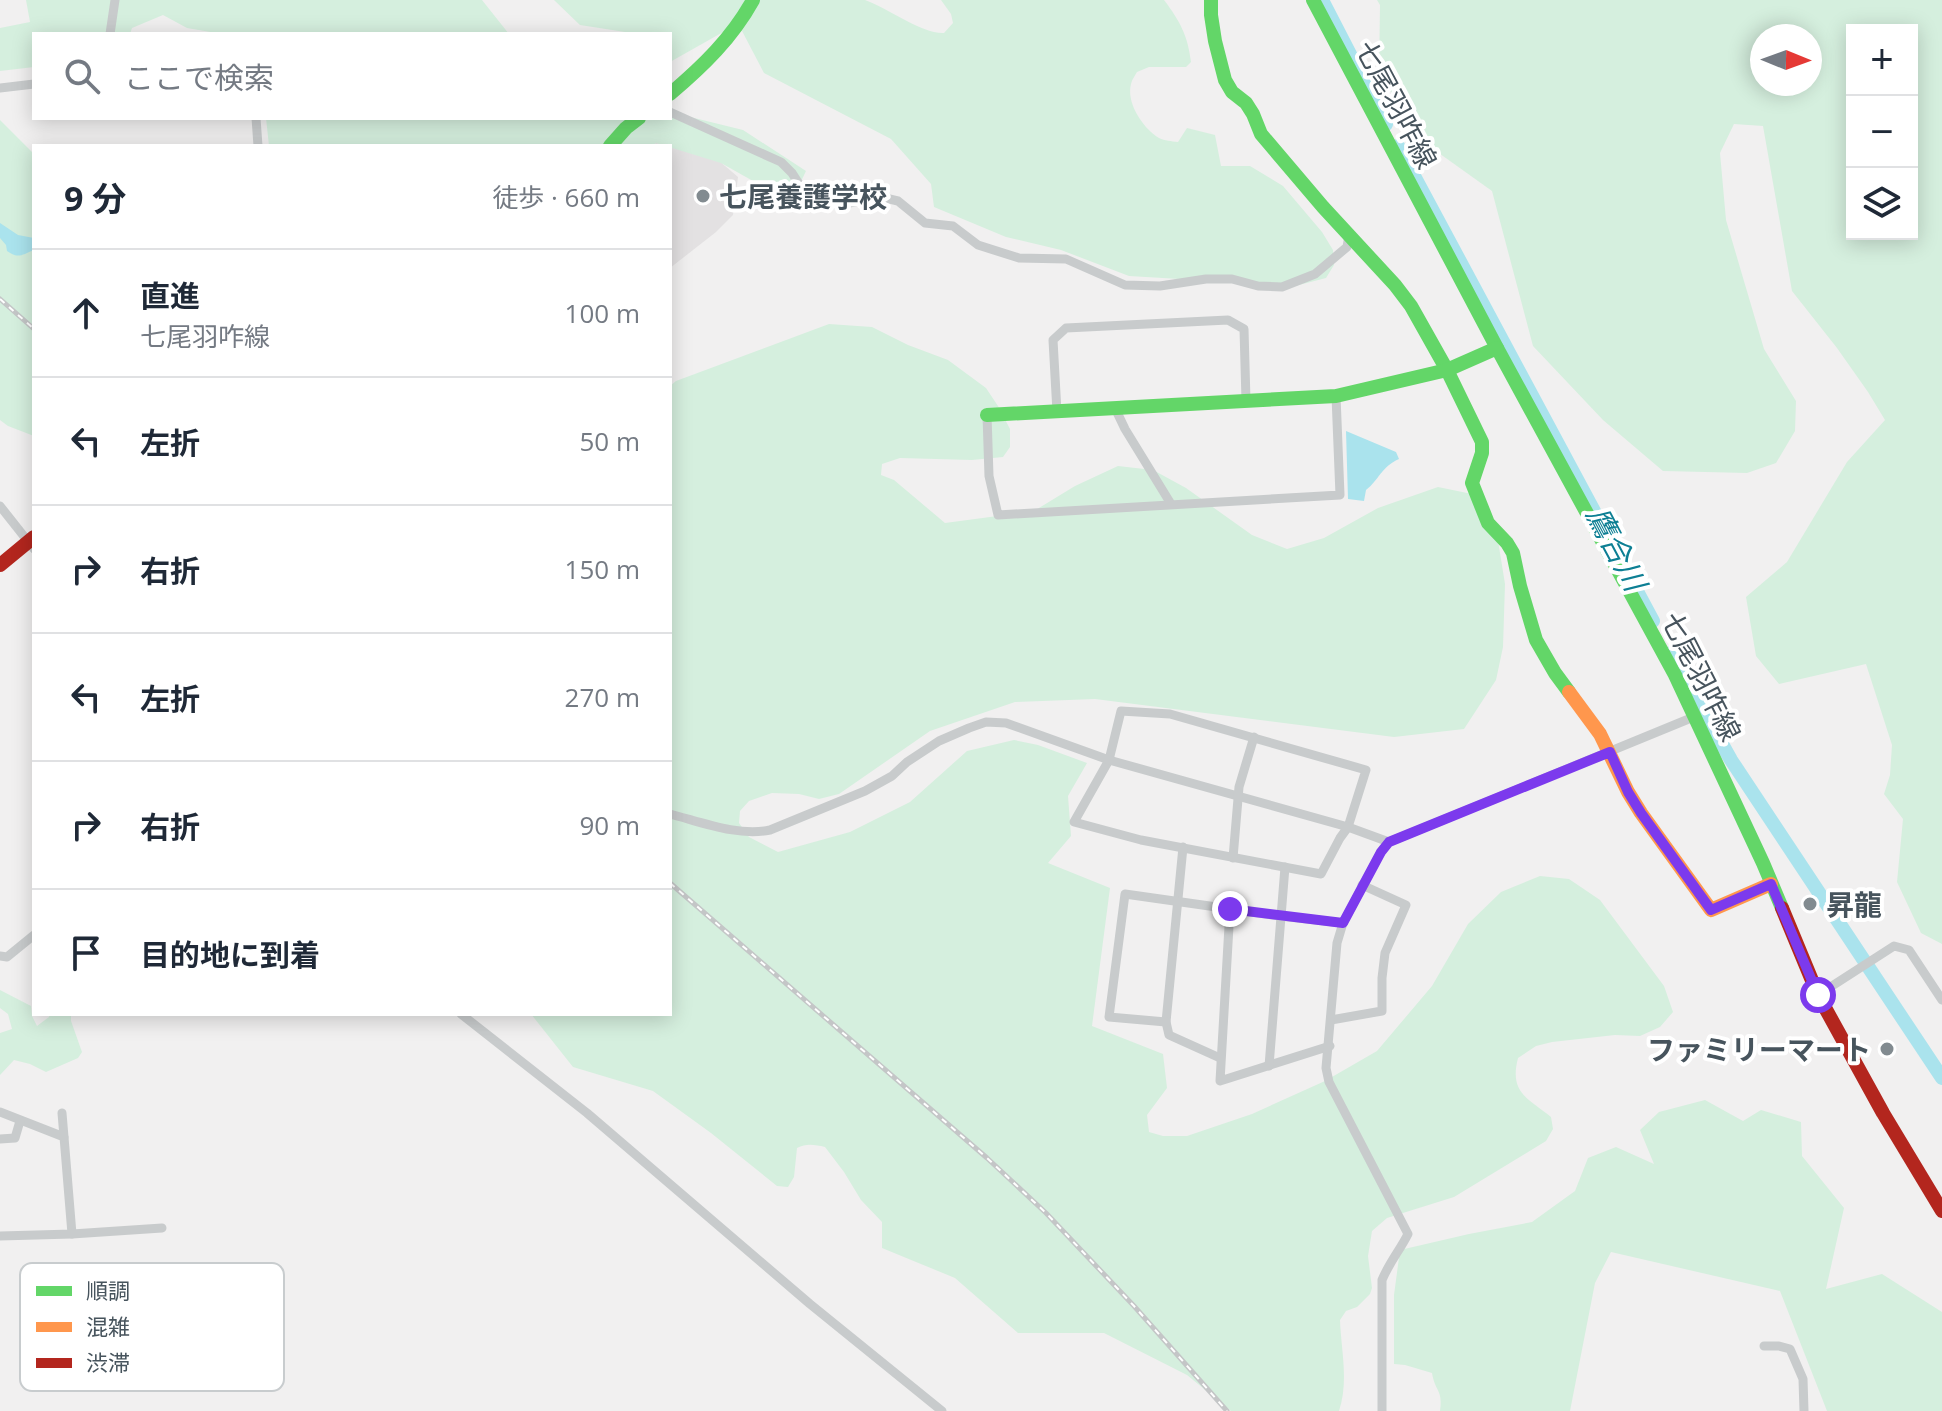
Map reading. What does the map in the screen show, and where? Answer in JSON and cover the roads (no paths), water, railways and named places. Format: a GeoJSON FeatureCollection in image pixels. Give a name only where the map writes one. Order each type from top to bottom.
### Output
{"type":"FeatureCollection","features":[{"type":"Feature","properties":{"kind":"street"},"geometry":{"type":"LineString","coordinates":[[110,32],[115,0]]}},
{"type":"Feature","properties":{"kind":"street"},"geometry":{"type":"LineString","coordinates":[[672,92],[704,66],[743,21],[753,0]]}},
{"type":"Feature","properties":{"kind":"street"},"geometry":{"type":"LineString","coordinates":[[1211,0],[1215,41],[1225,80],[1232,92],[1246,103],[1261,134],[1411,306],[1447,370],[1482,442],[1482,453],[1472,483],[1488,523],[1513,553],[1536,640],[1555,673],[1587,714],[1635,802],[1711,910],[1771,884]]}},
{"type":"Feature","properties":{"kind":"street","name":"七尾羽咋線"},"geometry":{"type":"LineString","coordinates":[[1313,0],[1696,716],[1763,863],[1818,995],[1942,1211]]}},
{"type":"Feature","properties":{"kind":"street"},"geometry":{"type":"LineString","coordinates":[[0,88],[32,84]]}},
{"type":"Feature","properties":{"kind":"street"},"geometry":{"type":"LineString","coordinates":[[672,113],[781,162],[806,193],[821,204],[844,204],[881,197],[898,201],[925,223],[953,226],[978,245],[1019,258],[1066,259],[1125,285],[1160,286],[1206,279],[1232,279],[1258,286],[1282,287],[1315,274],[1347,247],[1349,235]]}},
{"type":"Feature","properties":{"kind":"street"},"geometry":{"type":"LineString","coordinates":[[256,120],[258,144]]}},
{"type":"Feature","properties":{"kind":"street"},"geometry":{"type":"LineString","coordinates":[[612,144],[636,120]]}},
{"type":"Feature","properties":{"kind":"street"},"geometry":{"type":"LineString","coordinates":[[1057,412],[1053,340],[1066,328],[1228,320],[1244,329],[1246,401]]}},
{"type":"Feature","properties":{"kind":"street"},"geometry":{"type":"LineString","coordinates":[[1336,396],[1340,495],[998,515],[989,476],[987,415],[1336,396],[1447,370],[1497,348]]}},
{"type":"Feature","properties":{"kind":"street"},"geometry":{"type":"LineString","coordinates":[[1115,408],[1171,504]]}},
{"type":"Feature","properties":{"kind":"street"},"geometry":{"type":"LineString","coordinates":[[0,506],[32,543],[0,565]]}},
{"type":"Feature","properties":{"kind":"street"},"geometry":{"type":"LineString","coordinates":[[1121,711],[1170,714],[1366,770],[1348,827],[1321,874],[1141,840],[1074,822],[1109,760],[1121,711]]}},
{"type":"Feature","properties":{"kind":"street"},"geometry":{"type":"LineString","coordinates":[[1382,1411],[1382,1280],[1408,1234],[1329,1082],[1326,1068],[1337,943],[1343,923],[1389,842],[1696,716]]}},
{"type":"Feature","properties":{"kind":"street"},"geometry":{"type":"LineString","coordinates":[[672,814],[731,829],[770,830],[874,786],[939,741],[986,722],[1006,723],[1109,760],[1348,827],[1389,842]]}},
{"type":"Feature","properties":{"kind":"street"},"geometry":{"type":"LineString","coordinates":[[1233,858],[1237,796],[1254,737]]}},
{"type":"Feature","properties":{"kind":"street"},"geometry":{"type":"LineString","coordinates":[[1183,847],[1166,1022],[1169,1035],[1220,1058]]}},
{"type":"Feature","properties":{"kind":"street"},"geometry":{"type":"LineString","coordinates":[[1269,1066],[1285,867]]}},
{"type":"Feature","properties":{"kind":"street"},"geometry":{"type":"LineString","coordinates":[[1331,1020],[1382,1011],[1385,953],[1406,905],[1362,885]]}},
{"type":"Feature","properties":{"kind":"street"},"geometry":{"type":"LineString","coordinates":[[1166,1022],[1109,1017],[1125,894],[1343,923]]}},
{"type":"Feature","properties":{"kind":"street"},"geometry":{"type":"LineString","coordinates":[[1230,909],[1220,1081],[1330,1046]]}},
{"type":"Feature","properties":{"kind":"street"},"geometry":{"type":"LineString","coordinates":[[1,957],[7,957],[32,937]]}},
{"type":"Feature","properties":{"kind":"street"},"geometry":{"type":"LineString","coordinates":[[1818,995],[1893,947],[1900,946],[1909,950],[1942,1000]]}},
{"type":"Feature","properties":{"kind":"street"},"geometry":{"type":"LineString","coordinates":[[464,1016],[587,1113],[810,1304],[942,1411]]}},
{"type":"Feature","properties":{"kind":"street"},"geometry":{"type":"LineString","coordinates":[[0,1112],[64,1137]]}},
{"type":"Feature","properties":{"kind":"street"},"geometry":{"type":"LineString","coordinates":[[62,1113],[72,1234]]}},
{"type":"Feature","properties":{"kind":"street"},"geometry":{"type":"LineString","coordinates":[[0,1139],[15,1138],[20,1121]]}},
{"type":"Feature","properties":{"kind":"street"},"geometry":{"type":"LineString","coordinates":[[0,1236],[162,1228]]}},
{"type":"Feature","properties":{"kind":"street"},"geometry":{"type":"LineString","coordinates":[[1764,1346],[1790,1349],[1803,1379],[1804,1411]]}},
{"type":"Feature","properties":{"kind":"water"},"geometry":{"type":"Polygon","coordinates":[[[0,223],[18,235],[32,238],[32,251],[17,256],[7,251],[0,238],[0,223]]]}},
{"type":"Feature","properties":{"kind":"water"},"geometry":{"type":"Polygon","coordinates":[[[1346,431],[1396,452],[1399,459],[1388,466],[1366,490],[1364,501],[1348,499],[1346,431]]]}},
{"type":"Feature","properties":{"kind":"waterway","name":"鷹合川"},"geometry":{"type":"LineString","coordinates":[[1322,0],[1386,124]]}},
{"type":"Feature","properties":{"kind":"waterway","name":"鷹合川"},"geometry":{"type":"LineString","coordinates":[[1398,146],[1653,621]]}},
{"type":"Feature","properties":{"kind":"waterway","name":"鷹合川"},"geometry":{"type":"LineString","coordinates":[[1671,653],[1731,760],[1942,1078]]}},
{"type":"Feature","properties":{"kind":"railway"},"geometry":{"type":"LineString","coordinates":[[0,299],[32,327]]}},
{"type":"Feature","properties":{"kind":"railway"},"geometry":{"type":"LineString","coordinates":[[672,885],[987,1158],[1046,1213],[1227,1411]]}},
{"type":"Feature","properties":{"kind":"place","name":"七尾養護学校"},"geometry":{"type":"Point","coordinates":[703,196]}},
{"type":"Feature","properties":{"kind":"place","name":"昇龍"},"geometry":{"type":"Point","coordinates":[1810,904]}},
{"type":"Feature","properties":{"kind":"place","name":"ファミリーマート"},"geometry":{"type":"Point","coordinates":[1887,1049]}}]}
